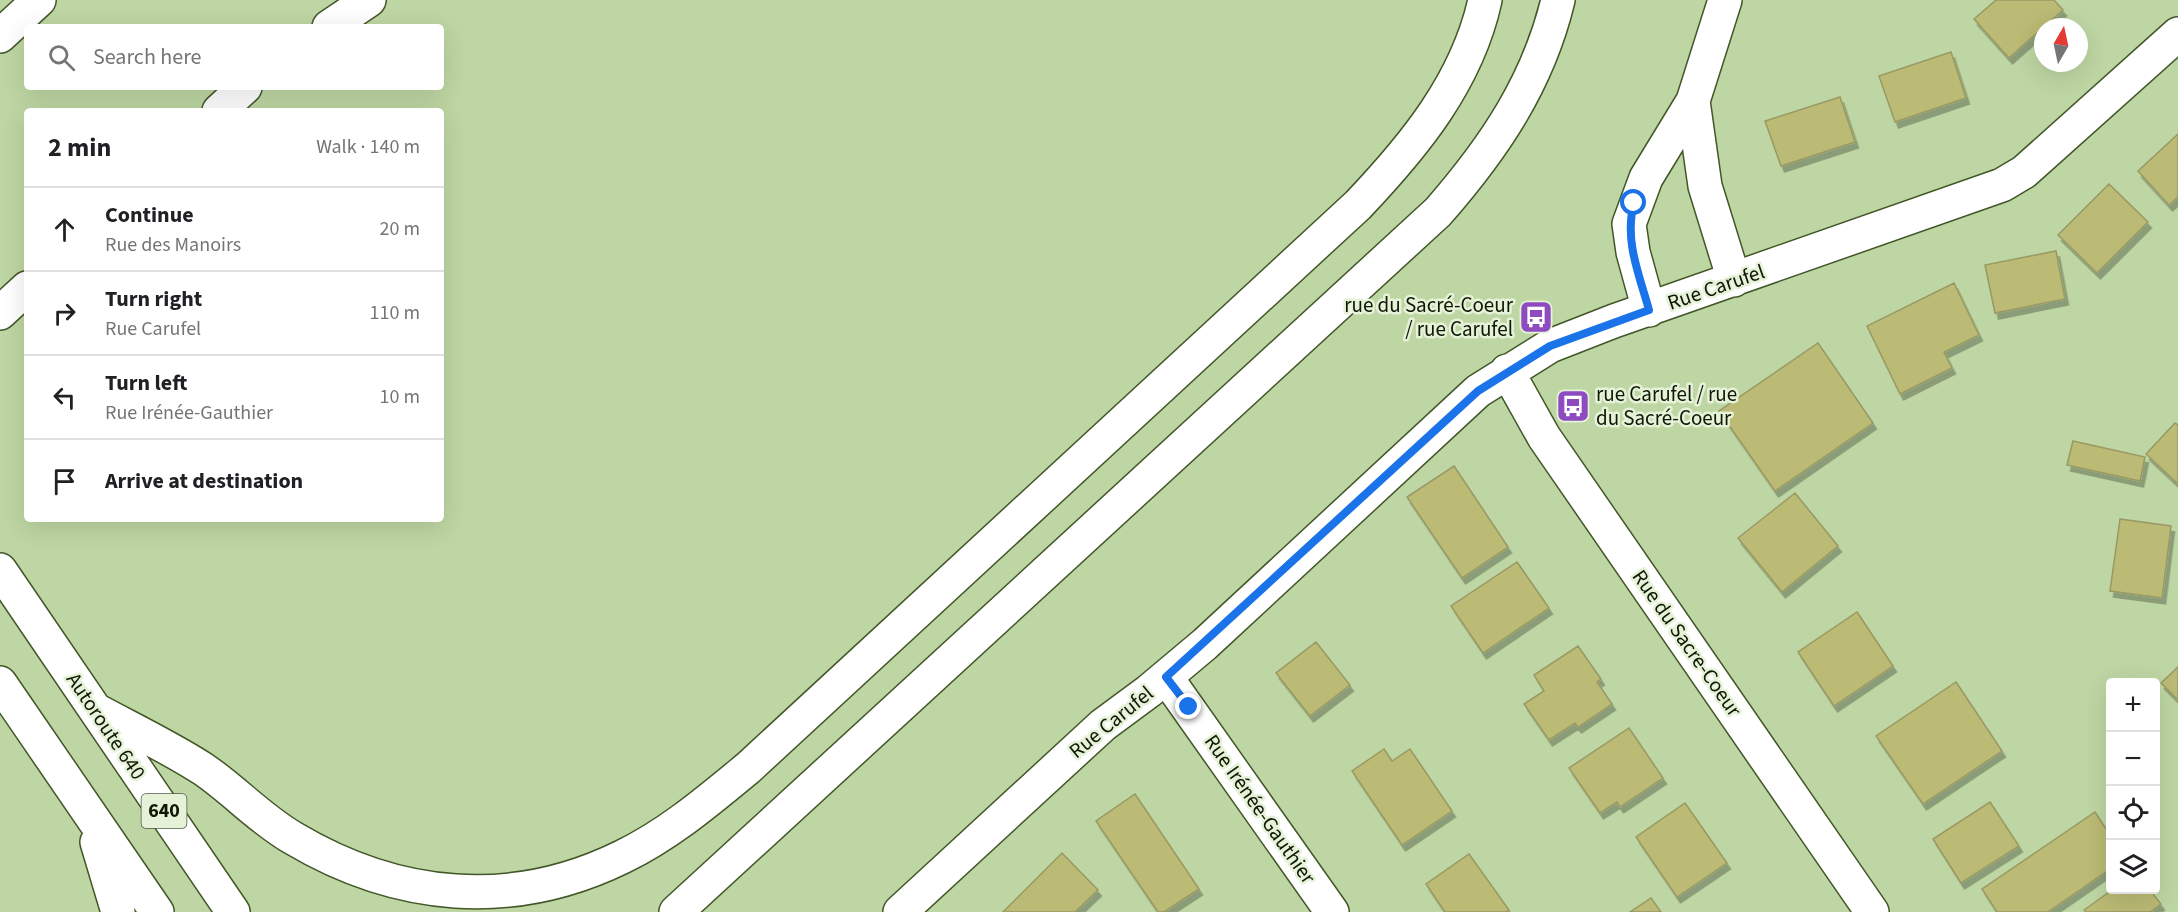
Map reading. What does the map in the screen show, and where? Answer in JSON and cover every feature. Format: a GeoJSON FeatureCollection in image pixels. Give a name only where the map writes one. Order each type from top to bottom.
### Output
{"type":"FeatureCollection","features":[{"type":"Feature","properties":{"kind":"main road"},"geometry":{"type":"LineString","coordinates":[[0,36],[39,0]]}},
{"type":"Feature","properties":{"kind":"main road"},"geometry":{"type":"LineString","coordinates":[[312,24],[338,0]]}},
{"type":"Feature","properties":{"kind":"main road"},"geometry":{"type":"LineString","coordinates":[[333,24],[369,0]]}},
{"type":"Feature","properties":{"kind":"main road"},"geometry":{"type":"LineString","coordinates":[[96,710],[203,769],[292,838],[357,869],[390,880],[426,889],[457,892],[530,888],[594,870],[624,856],[696,810],[748,768],[1358,205],[1390,171],[1441,105],[1473,43],[1485,0]]}},
{"type":"Feature","properties":{"kind":"main road"},"geometry":{"type":"LineString","coordinates":[[676,912],[1438,212],[1467,179],[1506,125],[1535,71],[1558,0]]}},
{"type":"Feature","properties":{"kind":"main road"},"geometry":{"type":"LineString","coordinates":[[1649,310],[1633,252],[1629,224],[1646,178],[1693,100],[1725,0]]}},
{"type":"Feature","properties":{"kind":"main road","name":"Rue Carufel"},"geometry":{"type":"LineString","coordinates":[[900,912],[1103,724],[1166,677],[1466,402],[1507,371],[1550,346],[2002,185],[2024,171],[2178,34]]}},
{"type":"Feature","properties":{"kind":"main road"},"geometry":{"type":"LineString","coordinates":[[222,108],[242,90]]}},
{"type":"Feature","properties":{"kind":"main road"},"geometry":{"type":"LineString","coordinates":[[1693,100],[1705,186],[1734,280]]}},
{"type":"Feature","properties":{"kind":"main road"},"geometry":{"type":"LineString","coordinates":[[0,313],[24,291]]}},
{"type":"Feature","properties":{"kind":"main road","name":"Rue du Sacre-Coeur"},"geometry":{"type":"LineString","coordinates":[[1507,371],[1544,437],[1872,912]]}},
{"type":"Feature","properties":{"kind":"main road","name":"Autoroute 640"},"geometry":{"type":"LineString","coordinates":[[0,570],[233,912]]}},
{"type":"Feature","properties":{"kind":"main road","name":"Rue Irénée-Gauthier"},"geometry":{"type":"LineString","coordinates":[[1166,677],[1332,912]]}},
{"type":"Feature","properties":{"kind":"main road"},"geometry":{"type":"LineString","coordinates":[[0,683],[157,912]]}},
{"type":"Feature","properties":{"kind":"main road"},"geometry":{"type":"LineString","coordinates":[[88,812],[118,912]]}},
{"type":"Feature","properties":{"kind":"building"},"geometry":{"type":"Polygon","coordinates":[[[1996,0],[2054,0],[2063,10],[2054,18],[2034,18],[2034,36],[2009,58],[1974,19],[1996,0]]]}},
{"type":"Feature","properties":{"kind":"building"},"geometry":{"type":"Polygon","coordinates":[[[1951,52],[1966,98],[1895,122],[1879,76],[1951,52]]]}},
{"type":"Feature","properties":{"kind":"building"},"geometry":{"type":"Polygon","coordinates":[[[1840,97],[1855,142],[1781,166],[1765,121],[1840,97]]]}},
{"type":"Feature","properties":{"kind":"building"},"geometry":{"type":"Polygon","coordinates":[[[2178,134],[2178,197],[2169,205],[2138,171],[2178,134]]]}},
{"type":"Feature","properties":{"kind":"building"},"geometry":{"type":"Polygon","coordinates":[[[2109,184],[2148,222],[2097,273],[2058,235],[2109,184]]]}},
{"type":"Feature","properties":{"kind":"building"},"geometry":{"type":"Polygon","coordinates":[[[2056,251],[2065,299],[1995,313],[1985,265],[2056,251]]]}},
{"type":"Feature","properties":{"kind":"building"},"geometry":{"type":"Polygon","coordinates":[[[1954,283],[1979,335],[1944,352],[1952,368],[1900,394],[1867,326],[1954,283]]]}},
{"type":"Feature","properties":{"kind":"building"},"geometry":{"type":"Polygon","coordinates":[[[1818,343],[1873,423],[1775,491],[1719,411],[1818,343]]]}},
{"type":"Feature","properties":{"kind":"building"},"geometry":{"type":"Polygon","coordinates":[[[2175,423],[2178,425],[2178,484],[2146,454],[2175,423]]]}},
{"type":"Feature","properties":{"kind":"building"},"geometry":{"type":"Polygon","coordinates":[[[2073,441],[2145,457],[2140,481],[2067,465],[2073,441]]]}},
{"type":"Feature","properties":{"kind":"building"},"geometry":{"type":"Polygon","coordinates":[[[1454,466],[1508,547],[1462,578],[1407,497],[1454,466]]]}},
{"type":"Feature","properties":{"kind":"building"},"geometry":{"type":"Polygon","coordinates":[[[1795,493],[1838,546],[1782,592],[1738,538],[1795,493]]]}},
{"type":"Feature","properties":{"kind":"building"},"geometry":{"type":"Polygon","coordinates":[[[2120,519],[2171,526],[2162,598],[2110,591],[2120,519]]]}},
{"type":"Feature","properties":{"kind":"building"},"geometry":{"type":"Polygon","coordinates":[[[1517,562],[1549,608],[1483,653],[1451,606],[1517,562]]]}},
{"type":"Feature","properties":{"kind":"building"},"geometry":{"type":"Polygon","coordinates":[[[1857,612],[1893,666],[1834,706],[1798,652],[1857,612]]]}},
{"type":"Feature","properties":{"kind":"building"},"geometry":{"type":"Polygon","coordinates":[[[1316,642],[1350,685],[1310,716],[1276,673],[1316,642]]]}},
{"type":"Feature","properties":{"kind":"building"},"geometry":{"type":"Polygon","coordinates":[[[1578,646],[1601,679],[1597,682],[1612,704],[1578,727],[1575,723],[1549,740],[1524,704],[1544,691],[1534,675],[1578,646]]]}},
{"type":"Feature","properties":{"kind":"building"},"geometry":{"type":"Polygon","coordinates":[[[2178,667],[2178,700],[2161,683],[2178,667]]]}},
{"type":"Feature","properties":{"kind":"building"},"geometry":{"type":"Polygon","coordinates":[[[1956,682],[2002,751],[1923,804],[1876,736],[1956,682]]]}},
{"type":"Feature","properties":{"kind":"building"},"geometry":{"type":"Polygon","coordinates":[[[1629,728],[1663,778],[1620,807],[1617,802],[1600,813],[1569,768],[1629,728]]]}},
{"type":"Feature","properties":{"kind":"building"},"geometry":{"type":"Polygon","coordinates":[[[1384,749],[1392,761],[1410,749],[1452,811],[1402,845],[1352,771],[1384,749]]]}},
{"type":"Feature","properties":{"kind":"building"},"geometry":{"type":"Polygon","coordinates":[[[1135,794],[1199,889],[1164,912],[1158,912],[1096,821],[1135,794]]]}},
{"type":"Feature","properties":{"kind":"building"},"geometry":{"type":"Polygon","coordinates":[[[1990,802],[2019,846],[1961,883],[1933,839],[1990,802]]]}},
{"type":"Feature","properties":{"kind":"building"},"geometry":{"type":"Polygon","coordinates":[[[1685,803],[1727,863],[1677,897],[1636,837],[1685,803]]]}},
{"type":"Feature","properties":{"kind":"building"},"geometry":{"type":"Polygon","coordinates":[[[2095,812],[2106,829],[2106,872],[2048,912],[1997,912],[1982,889],[2095,812]]]}},
{"type":"Feature","properties":{"kind":"building"},"geometry":{"type":"Polygon","coordinates":[[[1062,853],[1098,890],[1075,912],[1003,912],[1062,853]]]}},
{"type":"Feature","properties":{"kind":"building"},"geometry":{"type":"Polygon","coordinates":[[[1469,854],[1509,910],[1506,912],[1445,912],[1426,884],[1469,854]]]}},
{"type":"Feature","properties":{"kind":"building"},"geometry":{"type":"Polygon","coordinates":[[[2106,894],[2153,894],[2161,904],[2150,912],[2086,912],[2084,910],[2106,894]]]}},
{"type":"Feature","properties":{"kind":"building"},"geometry":{"type":"Polygon","coordinates":[[[1651,898],[1661,912],[1630,912],[1651,898]]]}},
{"type":"Feature","properties":{"kind":"place","name":"rue du Sacré-Coeur / rue Carufel"},"geometry":{"type":"Point","coordinates":[1536,317]}},
{"type":"Feature","properties":{"kind":"place","name":"rue Carufel / rue du Sacré-Coeur"},"geometry":{"type":"Point","coordinates":[1573,406]}},
{"type":"Feature","properties":{"kind":"route"},"geometry":{"type":"LineString","coordinates":[[1189,707],[1166,677],[1205,644],[1478,391],[1550,346],[1649,310],[1633,252],[1629,224],[1634,203]]}}]}
